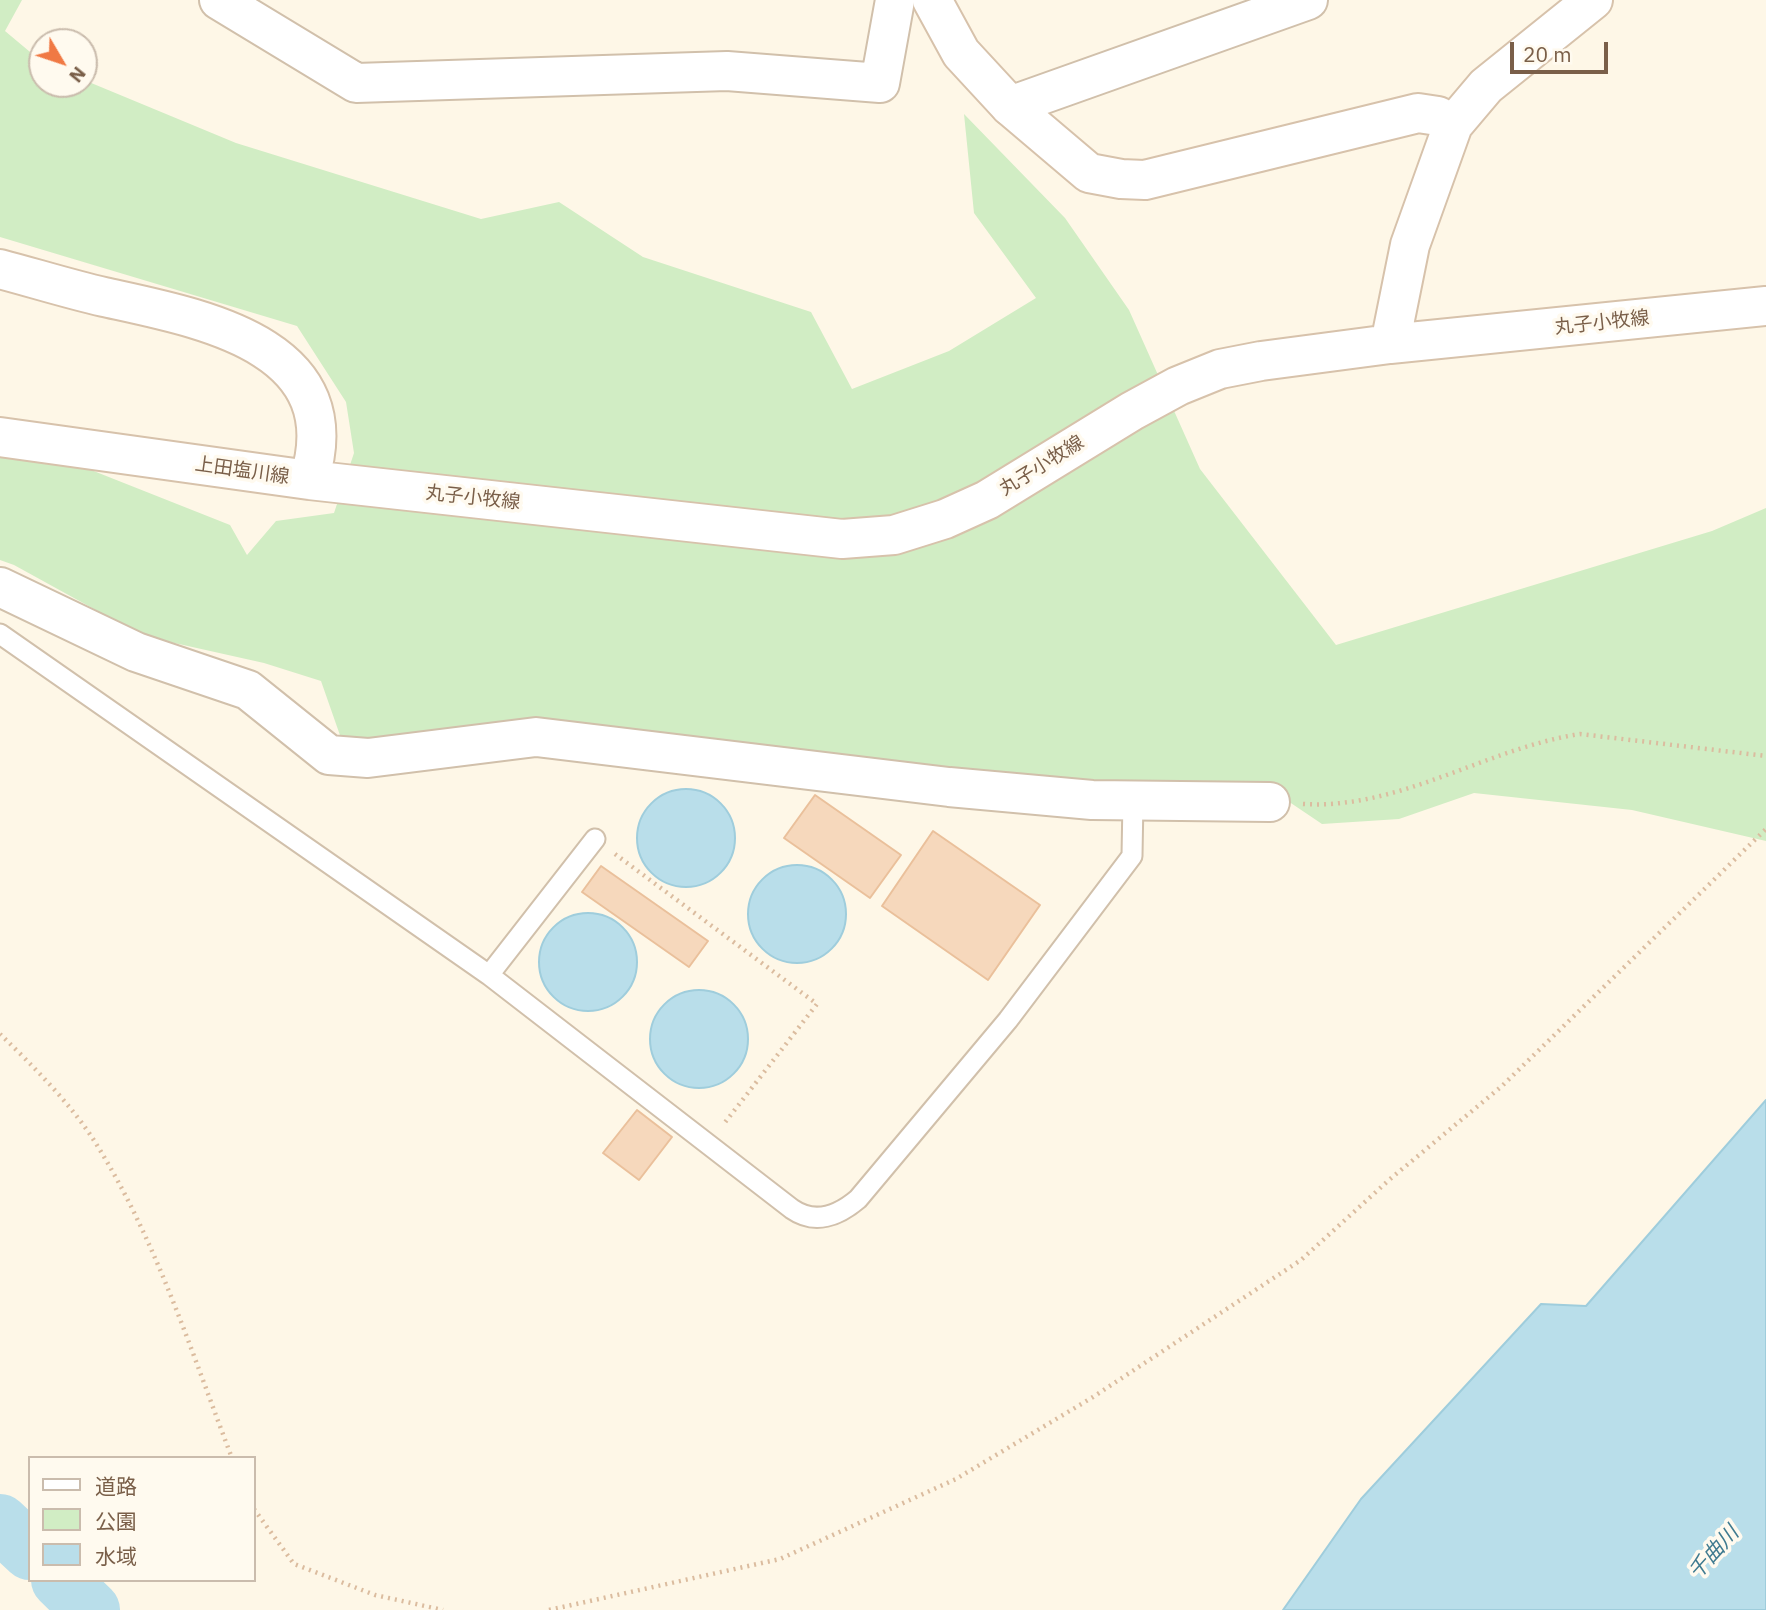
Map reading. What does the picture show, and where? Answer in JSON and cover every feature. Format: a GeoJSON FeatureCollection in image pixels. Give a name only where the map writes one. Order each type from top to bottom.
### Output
{"type":"FeatureCollection","features":[{"type":"Feature","properties":{"kind":"street"},"geometry":{"type":"LineString","coordinates":[[219,0],[356,83],[727,71],[880,83],[895,0]]}},
{"type":"Feature","properties":{"kind":"street"},"geometry":{"type":"LineString","coordinates":[[932,0],[961,53],[1010,106],[1088,173],[1145,180],[1418,113],[1438,116],[1453,125]]}},
{"type":"Feature","properties":{"kind":"street"},"geometry":{"type":"LineString","coordinates":[[1010,106],[1308,0]]}},
{"type":"Feature","properties":{"kind":"street"},"geometry":{"type":"LineString","coordinates":[[1390,344],[1410,245],[1453,125],[1486,86],[1593,0]]}},
{"type":"Feature","properties":{"kind":"street","name":"上田塩川線"},"geometry":{"type":"LineString","coordinates":[[0,269],[95,295],[191,316],[240,334],[266,348],[286,366],[310,401],[316,420],[317,456],[309,480],[0,437]]}},
{"type":"Feature","properties":{"kind":"street","name":"丸子小牧線"},"geometry":{"type":"LineString","coordinates":[[309,480],[842,539],[894,535],[945,519],[987,500],[1132,411],[1178,386],[1220,369],[1390,344],[1766,306]]}},
{"type":"Feature","properties":{"kind":"street"},"geometry":{"type":"LineString","coordinates":[[0,587],[136,652],[248,690],[328,755],[368,758],[536,737],[949,787],[1092,800],[1270,802]]}},
{"type":"Feature","properties":{"kind":"lane"},"geometry":{"type":"LineString","coordinates":[[0,634],[489,975],[803,1216],[814,1219],[845,1210],[858,1199],[1008,1020],[1132,856],[1133,800]]}},
{"type":"Feature","properties":{"kind":"lane"},"geometry":{"type":"LineString","coordinates":[[489,975],[595,839]]}},
{"type":"Feature","properties":{"kind":"path"},"geometry":{"type":"LineString","coordinates":[[1270,802],[1326,805],[1394,792],[1550,738],[1580,734],[1766,756]]}},
{"type":"Feature","properties":{"kind":"path"},"geometry":{"type":"LineString","coordinates":[[549,1610],[780,1559],[956,1479],[1093,1397],[1301,1260],[1389,1180],[1502,1086],[1766,829]]}},
{"type":"Feature","properties":{"kind":"path"},"geometry":{"type":"LineString","coordinates":[[595,839],[817,1004],[708,1144]]}},
{"type":"Feature","properties":{"kind":"path"},"geometry":{"type":"LineString","coordinates":[[0,1034],[36,1069],[93,1139],[138,1216],[231,1456]]}},
{"type":"Feature","properties":{"kind":"path"},"geometry":{"type":"LineString","coordinates":[[256,1512],[294,1564],[375,1595],[443,1610]]}},
{"type":"Feature","properties":{"kind":"green space"},"geometry":{"type":"Polygon","coordinates":[[[0,0],[22,0],[5,31],[28,50],[28,98],[98,98],[98,86],[236,143],[481,219],[559,202],[643,257],[811,312],[852,389],[949,351],[1036,298],[974,213],[964,114],[1065,218],[1129,310],[1200,469],[1336,645],[1712,531],[1766,508],[1766,841],[1632,810],[1474,793],[1399,819],[1322,824],[1273,791],[367,746],[342,741],[321,681],[264,663],[143,636],[14,565],[0,560],[0,456],[81,466],[230,525],[247,555],[276,521],[334,513],[354,453],[346,402],[297,326],[0,237],[0,0]]]}},
{"type":"Feature","properties":{"kind":"water"},"geometry":{"type":"Polygon","coordinates":[[[686,789],[705,793],[721,803],[731,819],[735,838],[731,857],[721,873],[705,883],[686,887],[667,883],[651,873],[641,857],[637,838],[641,819],[651,803],[667,793],[686,789]]]}},
{"type":"Feature","properties":{"kind":"water"},"geometry":{"type":"Polygon","coordinates":[[[797,865],[816,869],[832,879],[842,895],[846,914],[842,933],[832,949],[816,959],[797,963],[778,959],[762,949],[752,933],[748,914],[752,895],[762,879],[778,869],[797,865]]]}},
{"type":"Feature","properties":{"kind":"water"},"geometry":{"type":"Polygon","coordinates":[[[588,913],[607,917],[623,927],[633,943],[637,962],[633,981],[623,997],[607,1007],[588,1011],[569,1007],[553,997],[543,981],[539,962],[543,943],[553,927],[569,917],[588,913]]]}},
{"type":"Feature","properties":{"kind":"water"},"geometry":{"type":"Polygon","coordinates":[[[699,990],[718,994],[734,1004],[744,1020],[748,1039],[744,1058],[734,1074],[718,1084],[699,1088],[680,1084],[664,1074],[654,1058],[650,1039],[654,1020],[664,1004],[680,994],[699,990]]]}},
{"type":"Feature","properties":{"kind":"water","name":"千曲川"},"geometry":{"type":"Polygon","coordinates":[[[1766,1100],[1766,1610],[1283,1610],[1361,1499],[1541,1304],[1586,1306],[1766,1100]]]}},
{"type":"Feature","properties":{"kind":"building"},"geometry":{"type":"Polygon","coordinates":[[[815,795],[901,855],[870,898],[784,838],[815,795]]]}},
{"type":"Feature","properties":{"kind":"building"},"geometry":{"type":"Polygon","coordinates":[[[933,831],[1040,905],[988,980],[882,906],[933,831]]]}},
{"type":"Feature","properties":{"kind":"building"},"geometry":{"type":"Polygon","coordinates":[[[601,866],[708,941],[689,967],[582,892],[601,866]]]}},
{"type":"Feature","properties":{"kind":"building"},"geometry":{"type":"Polygon","coordinates":[[[637,1110],[672,1137],[639,1180],[603,1153],[637,1110]]]}},
{"type":"Feature","properties":{"kind":"waterway"},"geometry":{"type":"LineString","coordinates":[[0,1523],[28,1549]]}},
{"type":"Feature","properties":{"kind":"waterway"},"geometry":{"type":"LineString","coordinates":[[62,1582],[91,1610]]}}]}
